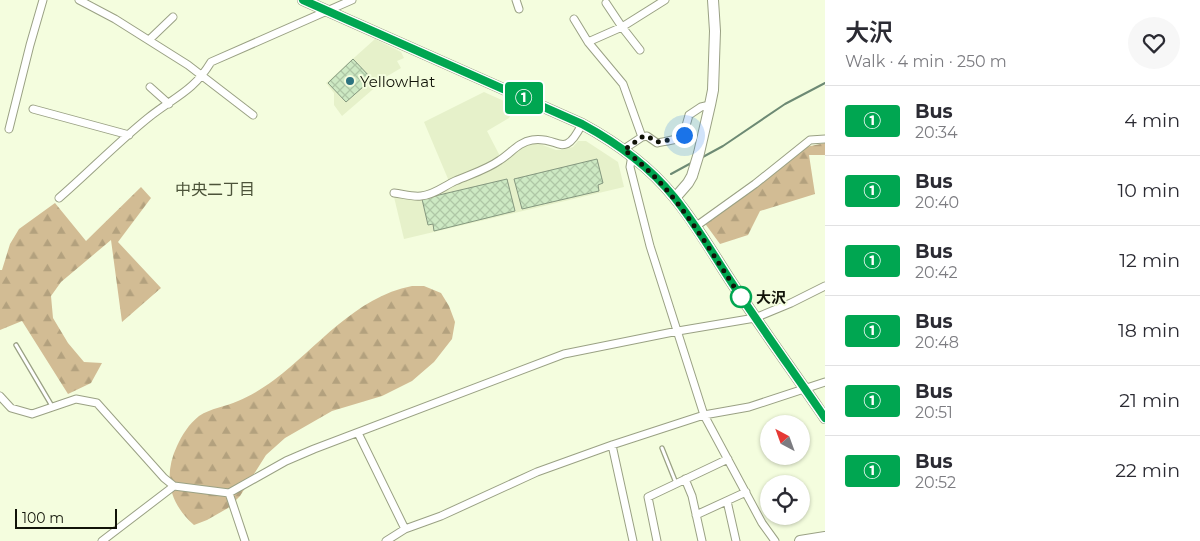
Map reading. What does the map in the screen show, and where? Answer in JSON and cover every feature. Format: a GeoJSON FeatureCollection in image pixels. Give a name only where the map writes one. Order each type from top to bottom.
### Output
{"type":"FeatureCollection","features":[{"type":"Feature","properties":{"kind":"main road"},"geometry":{"type":"LineString","coordinates":[[303,0],[582,124],[628,152],[657,178],[675,198],[755,318],[825,418]]}},
{"type":"Feature","properties":{"kind":"main road"},"geometry":{"type":"LineString","coordinates":[[675,198],[692,176],[710,105],[715,31],[713,0]]}},
{"type":"Feature","properties":{"kind":"main road"},"geometry":{"type":"LineString","coordinates":[[800,541],[825,537]]}},
{"type":"Feature","properties":{"kind":"street"},"geometry":{"type":"LineString","coordinates":[[9,129],[43,0]]}},
{"type":"Feature","properties":{"kind":"street"},"geometry":{"type":"LineString","coordinates":[[79,0],[107,14],[203,76],[253,115]]}},
{"type":"Feature","properties":{"kind":"street"},"geometry":{"type":"LineString","coordinates":[[59,198],[149,117],[184,94],[203,76],[211,62],[352,0]]}},
{"type":"Feature","properties":{"kind":"street"},"geometry":{"type":"LineString","coordinates":[[516,0],[520,9]]}},
{"type":"Feature","properties":{"kind":"street"},"geometry":{"type":"LineString","coordinates":[[588,42],[622,27],[665,0]]}},
{"type":"Feature","properties":{"kind":"street"},"geometry":{"type":"LineString","coordinates":[[606,3],[640,50]]}},
{"type":"Feature","properties":{"kind":"street"},"geometry":{"type":"LineString","coordinates":[[148,40],[173,17]]}},
{"type":"Feature","properties":{"kind":"street"},"geometry":{"type":"LineString","coordinates":[[574,19],[588,42],[623,84],[642,137]]}},
{"type":"Feature","properties":{"kind":"street"},"geometry":{"type":"LineString","coordinates":[[150,87],[169,104]]}},
{"type":"Feature","properties":{"kind":"street"},"geometry":{"type":"LineString","coordinates":[[710,105],[701,107],[689,115],[684,135],[680,138],[657,142],[647,136],[642,137],[628,152],[630,167],[650,246],[704,414],[762,523],[775,541]]}},
{"type":"Feature","properties":{"kind":"street"},"geometry":{"type":"LineString","coordinates":[[33,108],[129,135]]}},
{"type":"Feature","properties":{"kind":"street"},"geometry":{"type":"LineString","coordinates":[[394,193],[420,196],[431,195],[455,181],[480,172],[502,159],[524,142],[534,140],[558,145],[568,144],[575,138],[582,124]]}},
{"type":"Feature","properties":{"kind":"street"},"geometry":{"type":"LineString","coordinates":[[695,227],[755,184],[810,140],[825,139]]}},
{"type":"Feature","properties":{"kind":"street"},"geometry":{"type":"LineString","coordinates":[[0,396],[12,408],[32,414],[76,399],[97,402],[164,478],[174,486],[229,493],[286,461],[564,354],[678,330],[755,318],[825,286]]}},
{"type":"Feature","properties":{"kind":"street"},"geometry":{"type":"LineString","coordinates":[[386,541],[405,529],[441,516],[537,472],[704,414],[750,407],[825,382]]}},
{"type":"Feature","properties":{"kind":"street"},"geometry":{"type":"LineString","coordinates":[[358,433],[405,529]]}},
{"type":"Feature","properties":{"kind":"street"},"geometry":{"type":"LineString","coordinates":[[612,445],[633,541]]}},
{"type":"Feature","properties":{"kind":"street"},"geometry":{"type":"LineString","coordinates":[[657,541],[648,497],[728,459]]}},
{"type":"Feature","properties":{"kind":"street"},"geometry":{"type":"LineString","coordinates":[[685,479],[692,496],[702,541]]}},
{"type":"Feature","properties":{"kind":"street"},"geometry":{"type":"LineString","coordinates":[[102,541],[174,486]]}},
{"type":"Feature","properties":{"kind":"street"},"geometry":{"type":"LineString","coordinates":[[696,515],[746,492]]}},
{"type":"Feature","properties":{"kind":"street"},"geometry":{"type":"LineString","coordinates":[[229,493],[245,541]]}},
{"type":"Feature","properties":{"kind":"street"},"geometry":{"type":"LineString","coordinates":[[727,501],[736,541]]}},
{"type":"Feature","properties":{"kind":"lane"},"geometry":{"type":"LineString","coordinates":[[16,345],[52,407]]}},
{"type":"Feature","properties":{"kind":"lane"},"geometry":{"type":"LineString","coordinates":[[662,448],[676,484]]}},
{"type":"Feature","properties":{"kind":"shaded area"},"geometry":{"type":"Polygon","coordinates":[[[375,39],[401,52],[404,58],[397,61],[401,68],[379,81],[379,84],[342,116],[334,105],[334,93],[326,83],[375,39]]]}},
{"type":"Feature","properties":{"kind":"shaded area"},"geometry":{"type":"Polygon","coordinates":[[[484,92],[515,106],[509,118],[487,131],[503,162],[526,146],[537,143],[561,150],[573,147],[578,141],[586,141],[618,162],[624,187],[404,239],[394,197],[420,199],[451,186],[424,122],[484,92]]]}},
{"type":"Feature","properties":{"kind":"green space"},"geometry":{"type":"Polygon","coordinates":[[[825,143],[825,155],[809,155],[815,194],[760,211],[748,235],[720,244],[701,218],[752,191],[785,165],[801,148],[825,143]]]}},
{"type":"Feature","properties":{"kind":"green space"},"geometry":{"type":"Polygon","coordinates":[[[141,187],[151,198],[118,242],[161,288],[122,322],[111,240],[61,282],[51,296],[53,318],[68,343],[84,362],[102,363],[91,383],[68,394],[22,321],[0,330],[0,270],[2,270],[10,244],[19,229],[55,203],[86,241],[141,187]]]}},
{"type":"Feature","properties":{"kind":"green space"},"geometry":{"type":"Polygon","coordinates":[[[412,286],[424,286],[441,293],[449,306],[455,322],[452,339],[434,362],[412,381],[382,396],[332,411],[285,438],[266,455],[240,496],[228,508],[194,525],[179,508],[171,488],[170,478],[170,468],[177,446],[192,423],[204,413],[243,399],[266,386],[355,312],[392,292],[412,286]]]}},
{"type":"Feature","properties":{"kind":"building","name":"YellowHat"},"geometry":{"type":"Polygon","coordinates":[[[353,59],[372,79],[346,102],[328,83],[353,59]]]}},
{"type":"Feature","properties":{"kind":"building"},"geometry":{"type":"Polygon","coordinates":[[[597,159],[603,183],[598,185],[599,191],[522,209],[514,179],[597,159]]]}},
{"type":"Feature","properties":{"kind":"building"},"geometry":{"type":"Polygon","coordinates":[[[507,179],[515,211],[434,231],[433,224],[428,225],[422,199],[507,179]]]}},
{"type":"Feature","properties":{"kind":"waterway"},"geometry":{"type":"LineString","coordinates":[[701,158],[723,146],[785,104],[825,83]]}},
{"type":"Feature","properties":{"kind":"waterway"},"geometry":{"type":"LineString","coordinates":[[671,174],[693,162]]}},
{"type":"Feature","properties":{"kind":"bus line","name":"①"},"geometry":{"type":"LineString","coordinates":[[303,0],[582,124],[632,155],[675,198],[755,318],[825,418]]}},
{"type":"Feature","properties":{"kind":"place","name":"YellowHat"},"geometry":{"type":"Point","coordinates":[350,81]}},
{"type":"Feature","properties":{"kind":"place","name":"大沢"},"geometry":{"type":"Point","coordinates":[741,297]}},
{"type":"Feature","properties":{"kind":"district","name":"中央二丁目"},"geometry":{"type":"Point","coordinates":[215,189]}},
{"type":"Feature","properties":{"kind":"route"},"geometry":{"type":"LineString","coordinates":[[684,135],[680,138],[657,142],[647,136],[642,137],[624,150],[649,170],[675,198],[741,297]]}}]}
